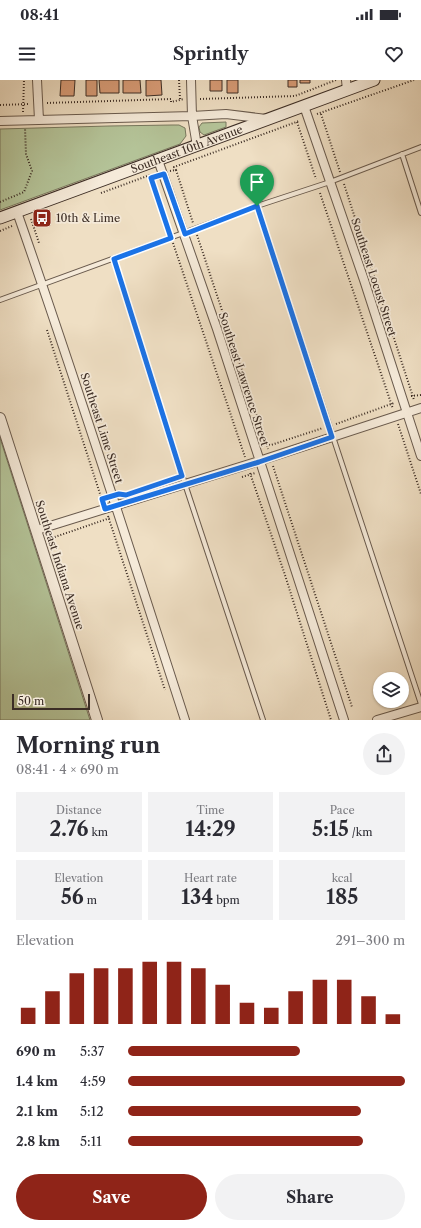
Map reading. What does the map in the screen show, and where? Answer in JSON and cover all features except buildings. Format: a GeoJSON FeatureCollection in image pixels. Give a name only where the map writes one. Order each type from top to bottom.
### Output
{"type":"FeatureCollection","features":[{"type":"Feature","properties":{"kind":"main road","name":"Southeast 10th Avenue"},"geometry":{"type":"LineString","coordinates":[[0,218],[304,106],[347,85],[374,80]]}},
{"type":"Feature","properties":{"kind":"street"},"geometry":{"type":"LineString","coordinates":[[37,80],[38,120]]}},
{"type":"Feature","properties":{"kind":"street"},"geometry":{"type":"LineString","coordinates":[[191,80],[192,116],[197,146]]}},
{"type":"Feature","properties":{"kind":"street","name":"Southeast Locust Street"},"geometry":{"type":"LineString","coordinates":[[304,106],[421,456]]}},
{"type":"Feature","properties":{"kind":"street"},"geometry":{"type":"LineString","coordinates":[[0,121],[226,114],[268,119]]}},
{"type":"Feature","properties":{"kind":"street","name":"Southeast Lawrence Street"},"geometry":{"type":"LineString","coordinates":[[158,160],[185,234],[344,720]]}},
{"type":"Feature","properties":{"kind":"street","name":"Southeast Lime Street"},"geometry":{"type":"LineString","coordinates":[[17,212],[43,285],[185,720]]}},
{"type":"Feature","properties":{"kind":"street"},"geometry":{"type":"LineString","coordinates":[[37,530],[259,462],[419,408]]}},
{"type":"Feature","properties":{"kind":"street","name":"Southeast Indiana Avenue"},"geometry":{"type":"LineString","coordinates":[[0,418],[97,720]]}},
{"type":"Feature","properties":{"kind":"street"},"geometry":{"type":"LineString","coordinates":[[377,720],[421,705]]}},
{"type":"Feature","properties":{"kind":"lane"},"geometry":{"type":"LineString","coordinates":[[0,300],[185,234],[257,206],[330,182],[421,147]]}},
{"type":"Feature","properties":{"kind":"lane"},"geometry":{"type":"LineString","coordinates":[[402,154],[421,213]]}},
{"type":"Feature","properties":{"kind":"lane"},"geometry":{"type":"LineString","coordinates":[[257,206],[421,705]]}},
{"type":"Feature","properties":{"kind":"lane"},"geometry":{"type":"LineString","coordinates":[[114,259],[185,484],[263,720]]}},
{"type":"Feature","properties":{"kind":"path"},"geometry":{"type":"LineString","coordinates":[[0,202],[24,192],[32,171],[26,154],[24,80]]}},
{"type":"Feature","properties":{"kind":"path"},"geometry":{"type":"LineString","coordinates":[[179,80],[180,99]]}},
{"type":"Feature","properties":{"kind":"path"},"geometry":{"type":"LineString","coordinates":[[0,105],[171,99],[171,102],[180,99],[295,96],[335,80]]}},
{"type":"Feature","properties":{"kind":"path"},"geometry":{"type":"LineString","coordinates":[[352,706],[174,167],[308,117],[414,80]]}},
{"type":"Feature","properties":{"kind":"path"},"geometry":{"type":"LineString","coordinates":[[321,113],[413,396],[419,408]]}},
{"type":"Feature","properties":{"kind":"path"},"geometry":{"type":"LineString","coordinates":[[297,122],[421,494]]}},
{"type":"Feature","properties":{"kind":"path"},"geometry":{"type":"LineString","coordinates":[[151,178],[176,170]]}},
{"type":"Feature","properties":{"kind":"path"},"geometry":{"type":"LineString","coordinates":[[98,194],[150,175],[284,572],[331,720]]}},
{"type":"Feature","properties":{"kind":"path"},"geometry":{"type":"LineString","coordinates":[[0,231],[31,219]]}},
{"type":"Feature","properties":{"kind":"path"},"geometry":{"type":"LineString","coordinates":[[45,324],[167,697]]}},
{"type":"Feature","properties":{"kind":"path"},"geometry":{"type":"LineString","coordinates":[[244,456],[246,450],[266,444],[271,445],[391,405],[413,396],[421,395]]}},
{"type":"Feature","properties":{"kind":"path"},"geometry":{"type":"LineString","coordinates":[[102,499],[112,496]]}},
{"type":"Feature","properties":{"kind":"green space"},"geometry":{"type":"Polygon","coordinates":[[[226,122],[226,127],[204,135],[200,132],[199,127],[202,123],[226,122]]]}},
{"type":"Feature","properties":{"kind":"green space"},"geometry":{"type":"Polygon","coordinates":[[[179,125],[185,128],[186,136],[180,144],[0,210],[0,129],[179,125]]]}},
{"type":"Feature","properties":{"kind":"green space"},"geometry":{"type":"Polygon","coordinates":[[[0,438],[90,720],[0,720],[0,438]]]}},
{"type":"Feature","properties":{"kind":"place","name":"10th & Lime"},"geometry":{"type":"Point","coordinates":[42,218]}},
{"type":"Feature","properties":{"kind":"route"},"geometry":{"type":"LineString","coordinates":[[164,174],[185,234],[257,206],[332,437],[259,462],[105,509],[102,499],[119,494],[126,495],[182,476],[114,259],[171,238],[151,178],[164,174]]}}]}
